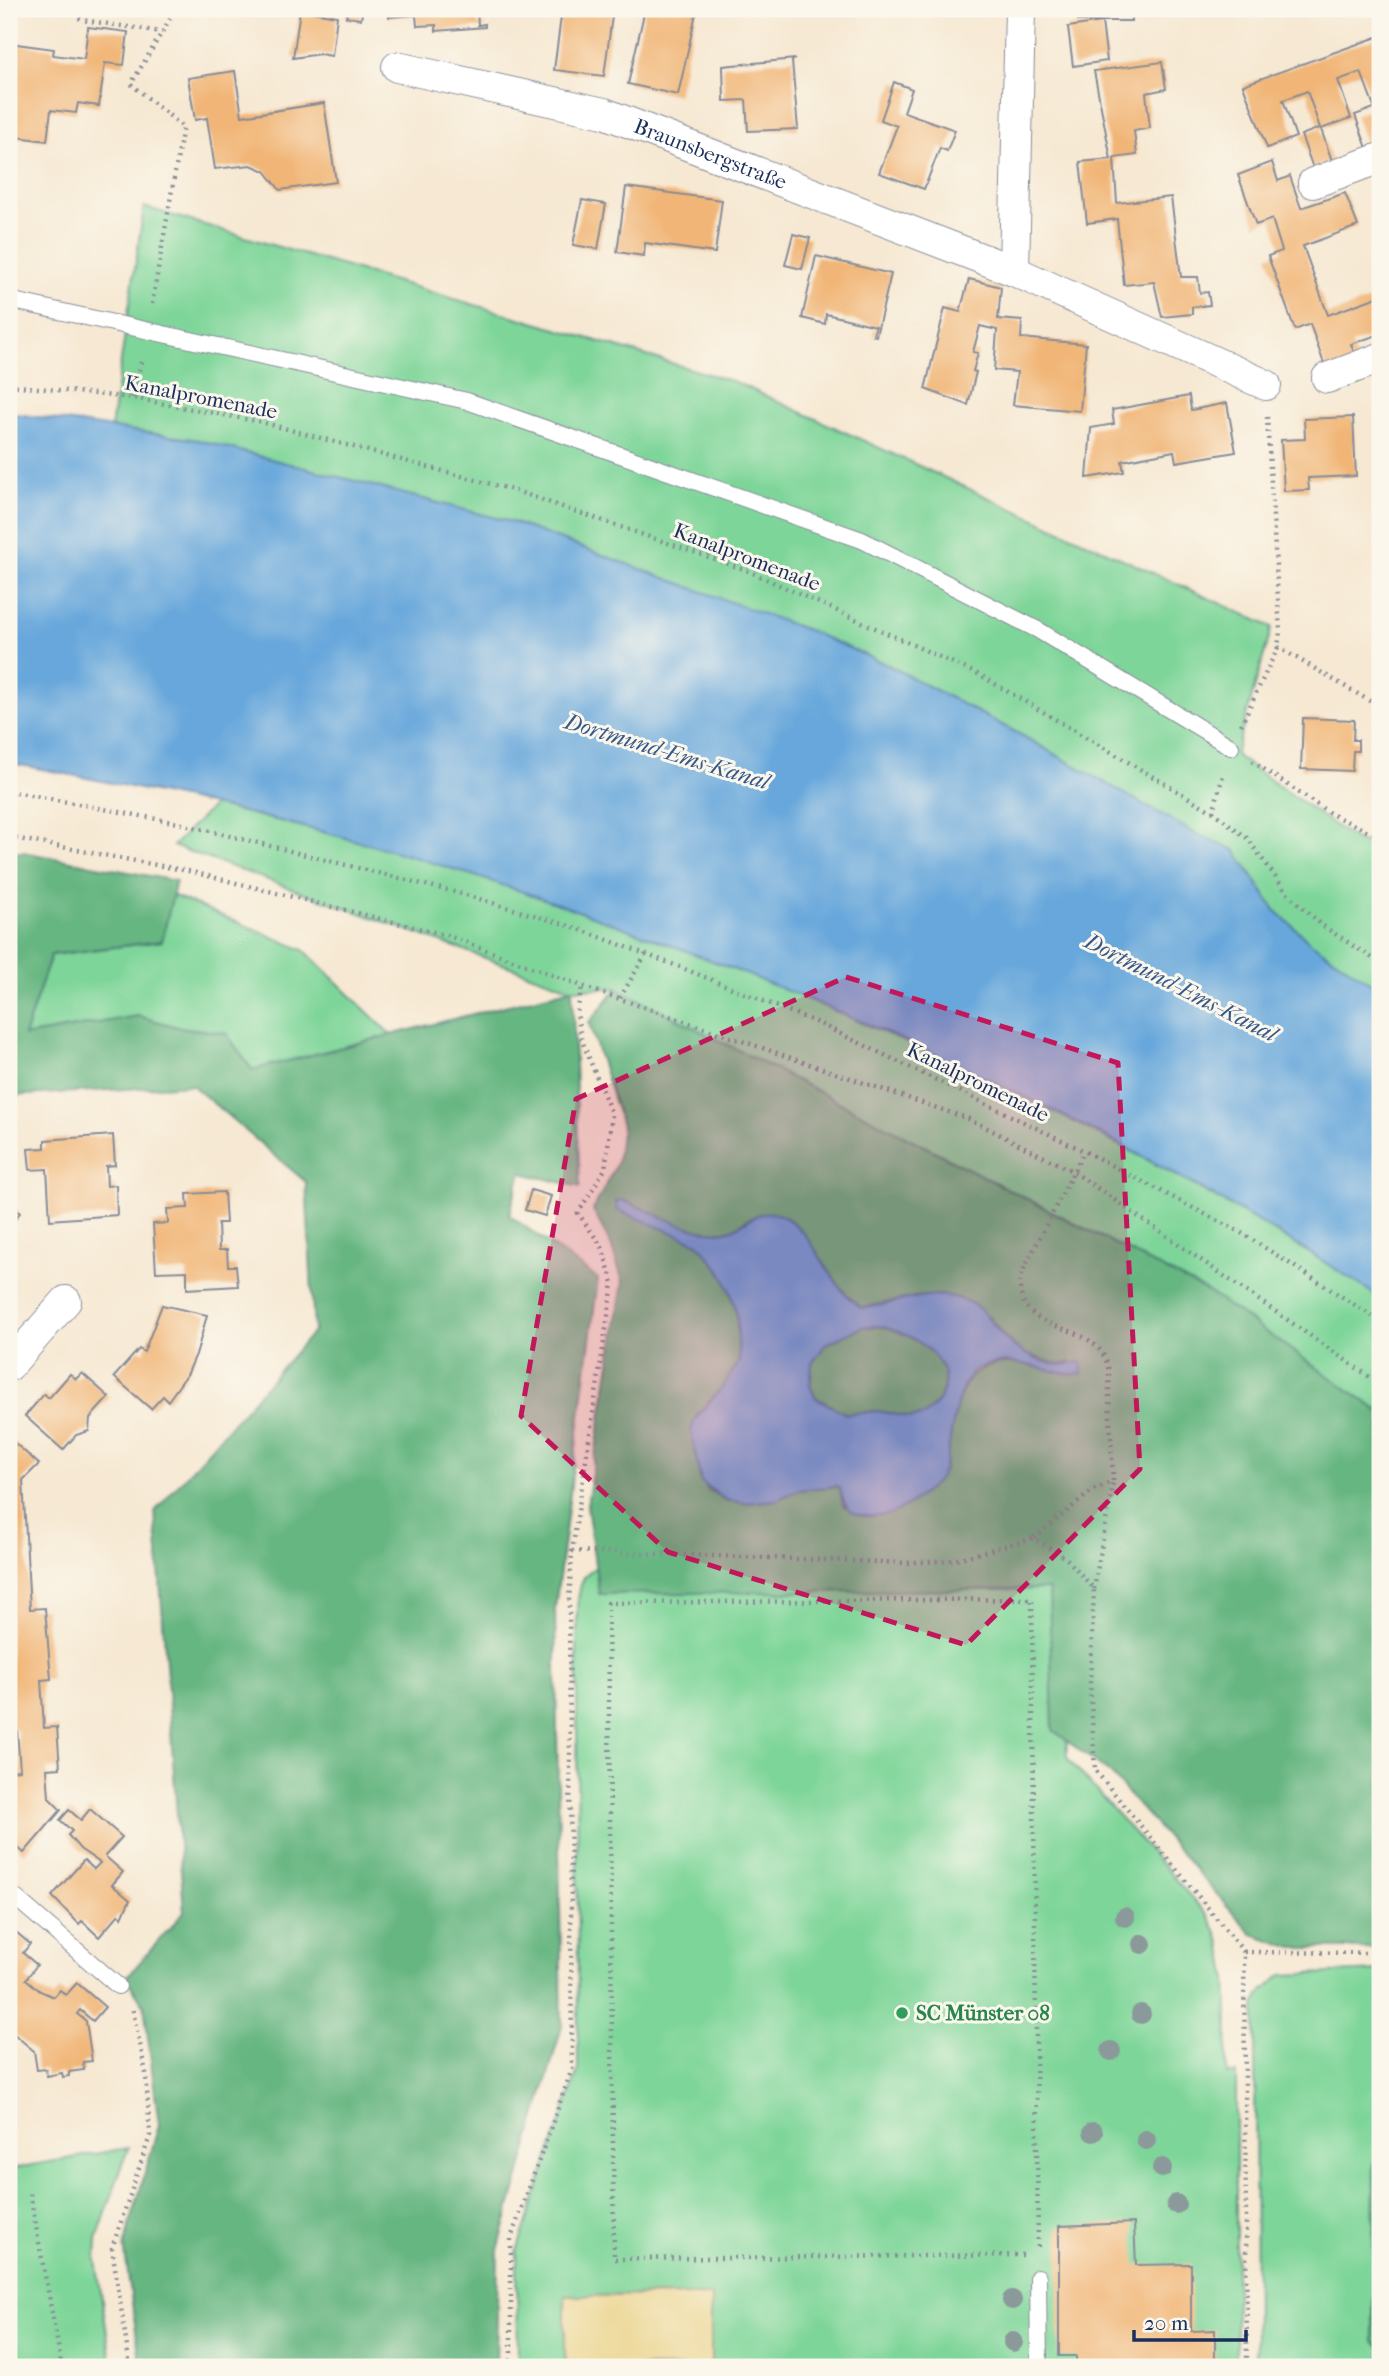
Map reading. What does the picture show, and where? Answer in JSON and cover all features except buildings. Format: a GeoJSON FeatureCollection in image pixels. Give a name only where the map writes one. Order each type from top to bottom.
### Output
{"type":"FeatureCollection","features":[{"type":"Feature","properties":{"kind":"street"},"geometry":{"type":"LineString","coordinates":[[1014,271],[1020,9]]}},
{"type":"Feature","properties":{"kind":"street","name":"Braunsbergstraße"},"geometry":{"type":"LineString","coordinates":[[397,67],[604,113],[1014,271],[1266,385]]}},
{"type":"Feature","properties":{"kind":"street"},"geometry":{"type":"LineString","coordinates":[[1313,183],[1379,163]]}},
{"type":"Feature","properties":{"kind":"street"},"geometry":{"type":"LineString","coordinates":[[1327,378],[1380,358]]}},
{"type":"Feature","properties":{"kind":"street"},"geometry":{"type":"LineString","coordinates":[[9,1366],[66,1301]]}},
{"type":"Feature","properties":{"kind":"lane"},"geometry":{"type":"LineString","coordinates":[[9,300],[467,401],[862,540],[1038,630],[1231,747]]}},
{"type":"Feature","properties":{"kind":"lane"},"geometry":{"type":"LineString","coordinates":[[9,1892],[118,1986]]}},
{"type":"Feature","properties":{"kind":"lane"},"geometry":{"type":"LineString","coordinates":[[1038,2277],[1039,2367]]}},
{"type":"Feature","properties":{"kind":"path"},"geometry":{"type":"LineString","coordinates":[[68,9],[82,20],[162,32]]}},
{"type":"Feature","properties":{"kind":"path"},"geometry":{"type":"LineString","coordinates":[[133,398],[183,127],[131,84],[176,9]]}},
{"type":"Feature","properties":{"kind":"path","name":"Kanalpromenade"},"geometry":{"type":"LineString","coordinates":[[9,385],[133,398],[261,422],[513,489],[746,570],[980,675],[1213,812],[1247,838],[1287,893],[1323,926],[1380,963]]}},
{"type":"Feature","properties":{"kind":"path"},"geometry":{"type":"LineString","coordinates":[[1266,385],[1280,632],[1278,647],[1380,707]]}},
{"type":"Feature","properties":{"kind":"path"},"geometry":{"type":"LineString","coordinates":[[1231,747],[1331,814],[1380,837]]}},
{"type":"Feature","properties":{"kind":"path","name":"Kanalpromenade"},"geometry":{"type":"LineString","coordinates":[[9,792],[178,822],[466,895],[573,927],[646,954],[818,1023],[1084,1151],[1245,1235],[1380,1321]]}},
{"type":"Feature","properties":{"kind":"path"},"geometry":{"type":"LineString","coordinates":[[9,837],[188,871],[446,935],[582,986],[968,1119],[1074,1172],[1380,1384]]}},
{"type":"Feature","properties":{"kind":"path"},"geometry":{"type":"LineString","coordinates":[[620,998],[646,954]]}},
{"type":"Feature","properties":{"kind":"path"},"geometry":{"type":"LineString","coordinates":[[511,2367],[510,2238],[572,2069],[569,1602],[572,1551],[613,1283],[602,1247],[578,1213],[605,1168],[612,1115],[581,1038],[577,1012],[582,986]]}},
{"type":"Feature","properties":{"kind":"path"},"geometry":{"type":"LineString","coordinates":[[1084,1151],[1020,1277],[1019,1295],[1027,1309],[1044,1322],[1096,1344],[1108,1364],[1113,1480],[1094,1589],[1090,1684],[1095,1770],[1244,1952],[1247,2367]]}},
{"type":"Feature","properties":{"kind":"path"},"geometry":{"type":"LineString","coordinates":[[572,1551],[907,1563],[954,1560],[1034,1538],[1093,1490],[1113,1480]]}},
{"type":"Feature","properties":{"kind":"path"},"geometry":{"type":"LineString","coordinates":[[1034,1538],[1068,1560],[1094,1589]]}},
{"type":"Feature","properties":{"kind":"path"},"geometry":{"type":"LineString","coordinates":[[1038,2255],[614,2259],[608,1603],[1032,1599],[1038,2255],[1038,2277]]}},
{"type":"Feature","properties":{"kind":"path"},"geometry":{"type":"LineString","coordinates":[[1244,1952],[1380,1953]]}},
{"type":"Feature","properties":{"kind":"path"},"geometry":{"type":"LineString","coordinates":[[118,1986],[130,1996],[146,2073],[150,2136],[111,2248],[130,2367]]}},
{"type":"Feature","properties":{"kind":"path"},"geometry":{"type":"LineString","coordinates":[[30,2194],[62,2367]]}},
{"type":"Feature","properties":{"kind":"highlighted area"},"geometry":{"type":"Polygon","coordinates":[[[846,977],[1118,1063],[1140,1469],[966,1645],[668,1552],[521,1416],[576,1099],[846,977]]]}},
{"type":"Feature","properties":{"kind":"green space"},"geometry":{"type":"Polygon","coordinates":[[[144,207],[735,382],[1272,627],[1235,755],[1354,839],[1380,850],[1380,989],[1311,943],[1275,910],[1235,850],[1196,834],[1019,734],[890,666],[807,630],[515,523],[198,440],[111,428],[144,207]]]}},
{"type":"Feature","properties":{"kind":"green space"},"geometry":{"type":"Polygon","coordinates":[[[214,805],[459,870],[652,937],[903,1041],[1087,1128],[1265,1226],[1380,1298],[1380,1412],[1210,1293],[617,988],[572,989],[173,846],[214,805]]]}},
{"type":"Feature","properties":{"kind":"green space"},"geometry":{"type":"Polygon","coordinates":[[[23,852],[176,881],[162,941],[51,955],[24,1036],[138,1016],[177,1027],[226,1033],[252,1070],[572,989],[580,1187],[521,1173],[509,1215],[598,1279],[555,1608],[562,2026],[498,2250],[496,2367],[141,2367],[124,2245],[159,2125],[144,2005],[126,1978],[184,1912],[155,1511],[314,1331],[306,1182],[192,1085],[9,1096],[9,853],[23,852]]]}},
{"type":"Feature","properties":{"kind":"green space"},"geometry":{"type":"Polygon","coordinates":[[[172,895],[304,950],[391,1035],[252,1070],[226,1033],[177,1027],[138,1016],[24,1036],[51,955],[162,941],[172,895]]]}},
{"type":"Feature","properties":{"kind":"green space"},"geometry":{"type":"Polygon","coordinates":[[[617,988],[1210,1293],[1380,1412],[1380,1948],[1293,1948],[1252,1934],[1111,1774],[1053,1730],[1049,1589],[599,1594],[587,1505],[623,1282],[611,1245],[593,1210],[617,1163],[622,1126],[589,1023],[617,988]],[[622,1200],[698,1243],[720,1270],[731,1292],[737,1315],[739,1362],[723,1387],[697,1414],[691,1432],[707,1489],[726,1500],[745,1503],[776,1500],[797,1490],[836,1486],[840,1489],[843,1505],[862,1516],[944,1470],[957,1405],[974,1374],[989,1366],[1009,1363],[1072,1375],[1070,1362],[1060,1365],[1023,1353],[1002,1335],[989,1317],[942,1296],[914,1297],[862,1308],[841,1288],[803,1234],[785,1218],[756,1216],[730,1230],[712,1232],[686,1227],[622,1200]]]}},
{"type":"Feature","properties":{"kind":"green space"},"geometry":{"type":"Polygon","coordinates":[[[878,1326],[895,1330],[925,1347],[936,1358],[943,1371],[944,1385],[939,1400],[925,1415],[912,1418],[878,1411],[846,1414],[816,1398],[810,1386],[812,1363],[826,1344],[863,1327],[878,1326]]]}},
{"type":"Feature","properties":{"kind":"green space","name":"SC Münster 08"},"geometry":{"type":"Polygon","coordinates":[[[617,1561],[1063,1562],[1067,1758],[1209,1917],[1223,1953],[1228,1993],[1227,2074],[1236,2074],[1236,2367],[518,2367],[517,2251],[578,2070],[577,1608],[580,1587],[586,1575],[597,1567],[617,1561]]]}},
{"type":"Feature","properties":{"kind":"green space"},"geometry":{"type":"Polygon","coordinates":[[[1380,1971],[1380,2154],[1374,2165],[1373,2340],[1380,2348],[1380,2367],[1256,2367],[1255,2005],[1263,1991],[1282,1975],[1380,1971]]]}},
{"type":"Feature","properties":{"kind":"green space"},"geometry":{"type":"Polygon","coordinates":[[[128,2148],[97,2239],[96,2260],[112,2367],[12,2367],[9,2352],[9,2169],[128,2148]]]}},
{"type":"Feature","properties":{"kind":"green space"},"geometry":{"type":"Polygon","coordinates":[[[1380,2154],[1380,2348],[1373,2340],[1374,2164],[1380,2154]]]}},
{"type":"Feature","properties":{"kind":"sand"},"geometry":{"type":"Polygon","coordinates":[[[711,2295],[711,2367],[565,2367],[565,2296],[711,2295]]]}},
{"type":"Feature","properties":{"kind":"water","name":"Dortmund-Ems-Kanal"},"geometry":{"type":"Polygon","coordinates":[[[9,413],[198,440],[515,523],[807,630],[890,666],[1019,734],[1196,834],[1235,850],[1275,910],[1311,943],[1380,989],[1380,1298],[1299,1246],[1131,1150],[957,1064],[779,987],[542,898],[393,851],[202,802],[9,763],[9,413]]]}},
{"type":"Feature","properties":{"kind":"water"},"geometry":{"type":"Polygon","coordinates":[[[622,1200],[682,1225],[706,1231],[727,1231],[765,1213],[782,1216],[804,1234],[840,1287],[862,1308],[925,1296],[951,1296],[979,1309],[1004,1338],[1018,1349],[1052,1364],[1081,1362],[1082,1374],[1002,1362],[977,1369],[963,1387],[958,1401],[942,1474],[936,1483],[904,1508],[893,1513],[873,1516],[855,1514],[848,1508],[836,1486],[797,1490],[777,1500],[745,1503],[726,1500],[701,1482],[691,1432],[694,1420],[723,1387],[739,1362],[737,1315],[731,1293],[720,1270],[698,1243],[617,1210],[616,1201],[622,1200]],[[878,1326],[863,1327],[826,1344],[812,1363],[810,1386],[816,1398],[846,1414],[878,1411],[912,1418],[925,1415],[939,1400],[944,1385],[943,1371],[936,1358],[925,1347],[895,1330],[878,1326]]]}},
{"type":"Feature","properties":{"kind":"place","name":"SC Münster 08"},"geometry":{"type":"Point","coordinates":[902,2013]}}]}
